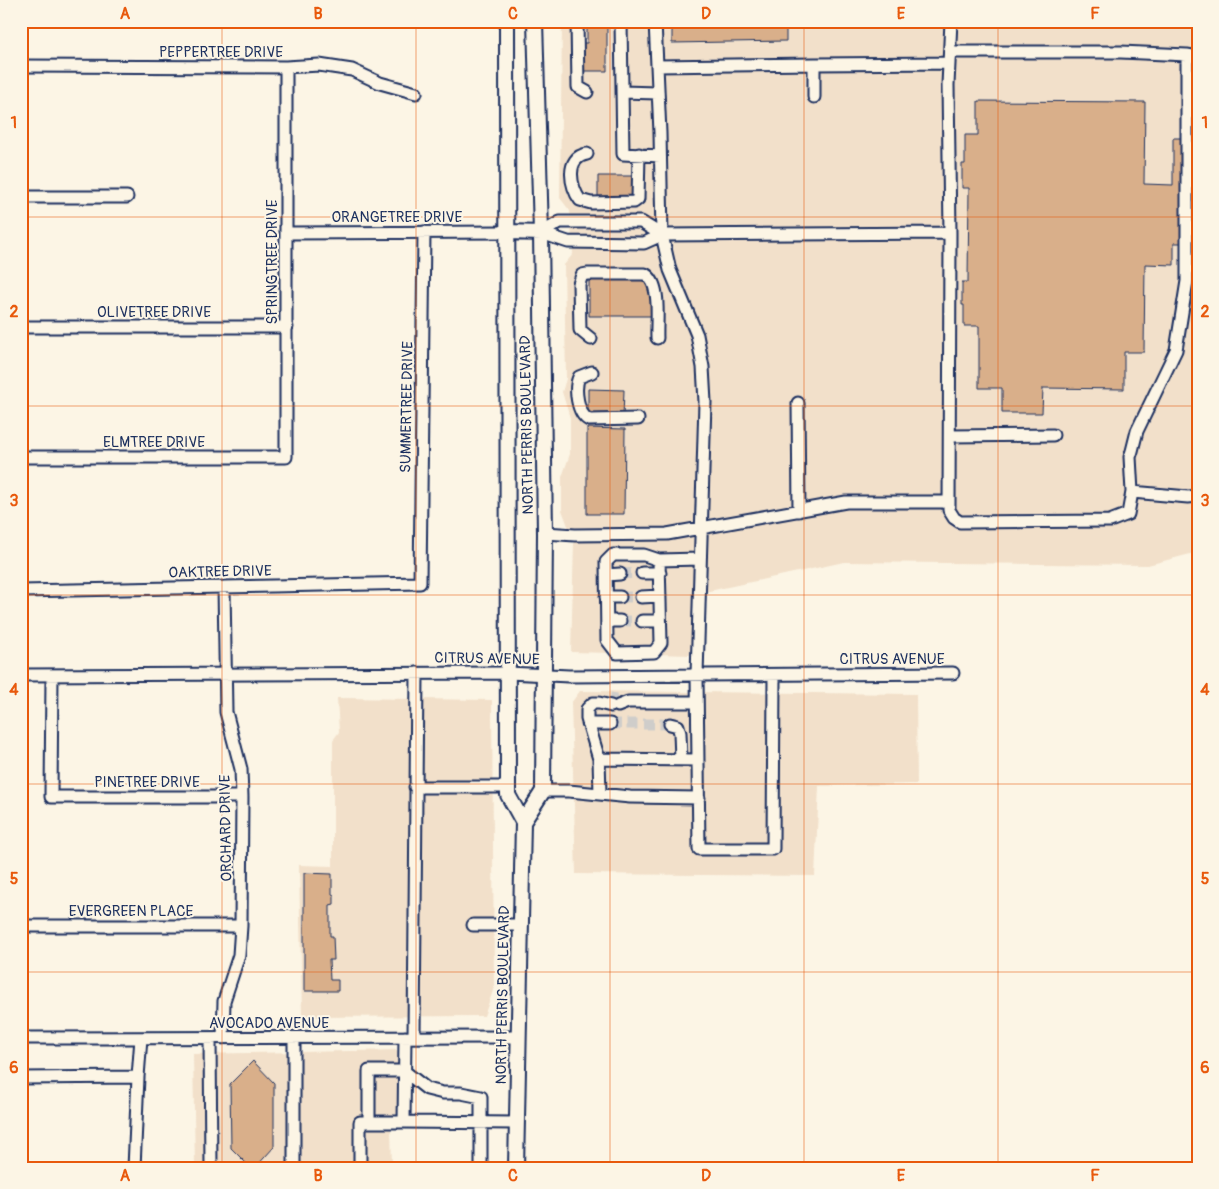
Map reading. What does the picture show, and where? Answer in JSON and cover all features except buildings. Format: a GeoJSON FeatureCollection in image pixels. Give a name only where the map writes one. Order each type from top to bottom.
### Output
{"type":"FeatureCollection","features":[{"type":"Feature","properties":{"kind":"main road","name":"NORTH PERRIS BOULEVARD"},"geometry":{"type":"LineString","coordinates":[[507,21],[508,795],[523,822],[516,1168]]}},
{"type":"Feature","properties":{"kind":"main road","name":"NORTH PERRIS BOULEVARD"},"geometry":{"type":"LineString","coordinates":[[535,21],[541,232],[545,674],[543,792]]}},
{"type":"Feature","properties":{"kind":"main road"},"geometry":{"type":"LineString","coordinates":[[508,232],[541,232]]}},
{"type":"Feature","properties":{"kind":"main road"},"geometry":{"type":"LineString","coordinates":[[523,822],[543,792]]}},
{"type":"Feature","properties":{"kind":"street"},"geometry":{"type":"LineString","coordinates":[[577,21],[578,87],[587,92]]}},
{"type":"Feature","properties":{"kind":"street"},"geometry":{"type":"LineString","coordinates":[[621,21],[623,154],[660,156]]}},
{"type":"Feature","properties":{"kind":"street"},"geometry":{"type":"LineString","coordinates":[[654,21],[662,235],[670,270],[697,336],[703,367],[705,402],[697,675],[699,849],[773,849],[774,675]]}},
{"type":"Feature","properties":{"kind":"street"},"geometry":{"type":"LineString","coordinates":[[656,66],[814,64],[949,58],[1120,52],[1192,56],[1188,280],[1176,350],[1137,431],[1130,457],[1132,492],[1128,514],[1110,521],[960,522],[954,518],[950,510],[948,502],[950,436],[949,58],[951,21]]}},
{"type":"Feature","properties":{"kind":"street"},"geometry":{"type":"LineString","coordinates":[[814,64],[814,97]]}},
{"type":"Feature","properties":{"kind":"street","name":"PEPPERTREE DRIVE"},"geometry":{"type":"LineString","coordinates":[[21,66],[286,67],[320,65],[352,70],[380,83],[416,93]]}},
{"type":"Feature","properties":{"kind":"street","name":"SPRINGTREE DRIVE"},"geometry":{"type":"LineString","coordinates":[[286,67],[286,457]]}},
{"type":"Feature","properties":{"kind":"street"},"geometry":{"type":"LineString","coordinates":[[622,92],[658,93]]}},
{"type":"Feature","properties":{"kind":"street"},"geometry":{"type":"LineString","coordinates":[[587,154],[580,155],[571,168],[576,196],[580,200],[591,203],[634,202],[638,199],[639,154]]}},
{"type":"Feature","properties":{"kind":"street"},"geometry":{"type":"LineString","coordinates":[[21,196],[127,198]]}},
{"type":"Feature","properties":{"kind":"street"},"geometry":{"type":"LineString","coordinates":[[541,232],[560,222],[641,222],[662,235]]}},
{"type":"Feature","properties":{"kind":"street","name":"ORANGETREE DRIVE"},"geometry":{"type":"LineString","coordinates":[[286,232],[508,232]]}},
{"type":"Feature","properties":{"kind":"street","name":"SUMMERTREE DRIVE"},"geometry":{"type":"LineString","coordinates":[[420,583],[424,232]]}},
{"type":"Feature","properties":{"kind":"street"},"geometry":{"type":"LineString","coordinates":[[541,232],[568,242],[644,242],[662,235],[950,234]]}},
{"type":"Feature","properties":{"kind":"street"},"geometry":{"type":"LineString","coordinates":[[591,338],[580,330],[579,284],[582,275],[587,274],[645,274],[648,276],[656,288],[657,338]]}},
{"type":"Feature","properties":{"kind":"street","name":"OLIVETREE DRIVE"},"geometry":{"type":"LineString","coordinates":[[21,327],[287,327]]}},
{"type":"Feature","properties":{"kind":"street"},"geometry":{"type":"LineString","coordinates":[[592,372],[579,376],[577,381],[576,387],[582,414],[589,420],[638,418]]}},
{"type":"Feature","properties":{"kind":"street"},"geometry":{"type":"LineString","coordinates":[[798,402],[799,511]]}},
{"type":"Feature","properties":{"kind":"street"},"geometry":{"type":"LineString","coordinates":[[950,436],[1053,435]]}},
{"type":"Feature","properties":{"kind":"street","name":"ELMTREE DRIVE"},"geometry":{"type":"LineString","coordinates":[[21,457],[286,457]]}},
{"type":"Feature","properties":{"kind":"street"},"geometry":{"type":"LineString","coordinates":[[1132,492],[1188,497],[1198,496]]}},
{"type":"Feature","properties":{"kind":"street"},"geometry":{"type":"LineString","coordinates":[[544,533],[575,535],[667,534],[846,502],[948,502]]}},
{"type":"Feature","properties":{"kind":"street"},"geometry":{"type":"LineString","coordinates":[[637,555],[638,534]]}},
{"type":"Feature","properties":{"kind":"street"},"geometry":{"type":"LineString","coordinates":[[659,560],[660,643],[654,652],[617,653],[607,640],[606,562],[613,555],[644,555],[659,560],[700,559]]}},
{"type":"Feature","properties":{"kind":"street"},"geometry":{"type":"LineString","coordinates":[[642,573],[660,573]]}},
{"type":"Feature","properties":{"kind":"street"},"geometry":{"type":"LineString","coordinates":[[606,575],[620,574]]}},
{"type":"Feature","properties":{"kind":"street","name":"OAKTREE DRIVE"},"geometry":{"type":"LineString","coordinates":[[21,591],[420,583]]}},
{"type":"Feature","properties":{"kind":"street","name":"ORCHARD DRIVE"},"geometry":{"type":"LineString","coordinates":[[223,1038],[224,1001],[239,956],[242,797],[241,769],[226,712],[224,587]]}},
{"type":"Feature","properties":{"kind":"street"},"geometry":{"type":"LineString","coordinates":[[641,597],[660,596]]}},
{"type":"Feature","properties":{"kind":"street"},"geometry":{"type":"LineString","coordinates":[[606,597],[620,597]]}},
{"type":"Feature","properties":{"kind":"street"},"geometry":{"type":"LineString","coordinates":[[642,621],[660,620]]}},
{"type":"Feature","properties":{"kind":"street"},"geometry":{"type":"LineString","coordinates":[[607,621],[620,621]]}},
{"type":"Feature","properties":{"kind":"street"},"geometry":{"type":"LineString","coordinates":[[404,1122],[404,1070],[410,1037],[417,673]]}},
{"type":"Feature","properties":{"kind":"street","name":"CITRUS AVENUE"},"geometry":{"type":"LineString","coordinates":[[21,675],[508,673],[569,676],[953,673]]}},
{"type":"Feature","properties":{"kind":"street","name":"PINETREE DRIVE"},"geometry":{"type":"LineString","coordinates":[[52,675],[51,797],[242,797]]}},
{"type":"Feature","properties":{"kind":"street"},"geometry":{"type":"LineString","coordinates":[[600,794],[599,759],[588,724],[587,709],[593,703],[697,702]]}},
{"type":"Feature","properties":{"kind":"street"},"geometry":{"type":"LineString","coordinates":[[588,724],[610,724]]}},
{"type":"Feature","properties":{"kind":"street"},"geometry":{"type":"LineString","coordinates":[[670,724],[678,726],[681,760]]}},
{"type":"Feature","properties":{"kind":"street"},"geometry":{"type":"LineString","coordinates":[[599,759],[698,760]]}},
{"type":"Feature","properties":{"kind":"street"},"geometry":{"type":"LineString","coordinates":[[415,787],[508,787]]}},
{"type":"Feature","properties":{"kind":"street"},"geometry":{"type":"LineString","coordinates":[[543,792],[630,797],[698,798]]}},
{"type":"Feature","properties":{"kind":"street"},"geometry":{"type":"LineString","coordinates":[[473,925],[520,925]]}},
{"type":"Feature","properties":{"kind":"street","name":"EVERGREEN PLACE"},"geometry":{"type":"LineString","coordinates":[[21,926],[241,926]]}},
{"type":"Feature","properties":{"kind":"street","name":"AVOCADO AVENUE"},"geometry":{"type":"LineString","coordinates":[[21,1038],[518,1037]]}},
{"type":"Feature","properties":{"kind":"street"},"geometry":{"type":"LineString","coordinates":[[134,1168],[140,1038]]}},
{"type":"Feature","properties":{"kind":"street"},"geometry":{"type":"LineString","coordinates":[[210,1038],[211,1168]]}},
{"type":"Feature","properties":{"kind":"street"},"geometry":{"type":"LineString","coordinates":[[294,1038],[294,1168]]}},
{"type":"Feature","properties":{"kind":"street"},"geometry":{"type":"LineString","coordinates":[[369,1122],[369,1071],[404,1070],[427,1089],[443,1093],[481,1096],[481,1168]]}},
{"type":"Feature","properties":{"kind":"street"},"geometry":{"type":"LineString","coordinates":[[21,1078],[138,1078]]}},
{"type":"Feature","properties":{"kind":"street"},"geometry":{"type":"LineString","coordinates":[[360,1168],[360,1122],[516,1123]]}},
{"type":"Feature","properties":{"kind":"shaded area"},"geometry":{"type":"Polygon","coordinates":[[[562,21],[1198,21],[1198,552],[1148,565],[844,562],[695,594],[693,655],[571,652],[574,542],[562,510],[562,477],[570,454],[570,418],[562,392],[566,379],[564,265],[573,254],[570,211],[560,198],[562,21]]]}},
{"type":"Feature","properties":{"kind":"shaded area"},"geometry":{"type":"Polygon","coordinates":[[[580,691],[916,694],[917,784],[819,786],[815,876],[576,874],[571,703],[580,691]]]}},
{"type":"Feature","properties":{"kind":"shaded area"},"geometry":{"type":"Polygon","coordinates":[[[337,698],[492,700],[494,988],[484,1016],[302,1017],[299,865],[333,866],[333,740],[339,732],[337,698]]]}},
{"type":"Feature","properties":{"kind":"shaded area"},"geometry":{"type":"Polygon","coordinates":[[[401,1050],[399,1111],[391,1128],[392,1168],[195,1168],[193,1054],[401,1050]]]}},
{"type":"Feature","properties":{"kind":"tunnel"},"geometry":{"type":"LineString","coordinates":[[620,574],[642,573]]}},
{"type":"Feature","properties":{"kind":"tunnel"},"geometry":{"type":"LineString","coordinates":[[620,597],[641,597]]}},
{"type":"Feature","properties":{"kind":"tunnel"},"geometry":{"type":"LineString","coordinates":[[620,621],[642,621]]}},
{"type":"Feature","properties":{"kind":"tunnel"},"geometry":{"type":"LineString","coordinates":[[610,698],[617,699]]}},
{"type":"Feature","properties":{"kind":"tunnel"},"geometry":{"type":"LineString","coordinates":[[610,724],[670,724]]}}]}
